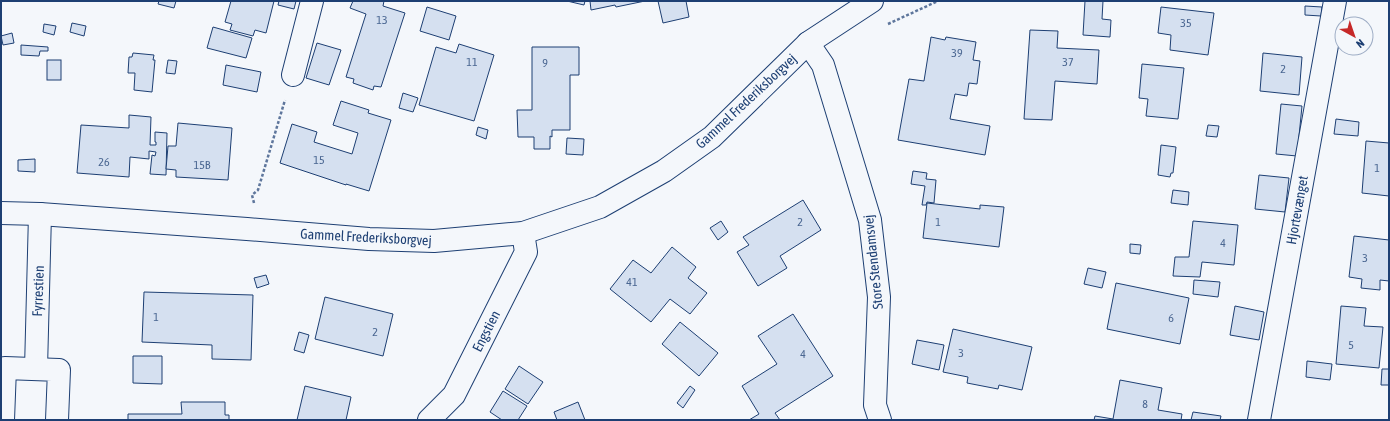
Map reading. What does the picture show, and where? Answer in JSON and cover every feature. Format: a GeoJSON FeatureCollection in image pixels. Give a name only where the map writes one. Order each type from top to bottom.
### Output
{"type":"FeatureCollection","features":[{"type":"Feature","properties":{"kind":"street"},"geometry":{"type":"LineString","coordinates":[[293,75],[312,1]]}},
{"type":"Feature","properties":{"kind":"street","name":"Gammel Frederiksborgvej"},"geometry":{"type":"LineString","coordinates":[[1,213],[40,214],[369,239],[434,241],[523,233],[600,207],[664,171],[712,137],[808,43],[872,1]]}},
{"type":"Feature","properties":{"kind":"street","name":"Hjortevænget"},"geometry":{"type":"LineString","coordinates":[[1259,420],[1335,1]]}},
{"type":"Feature","properties":{"kind":"street","name":"Store Stendamsvej"},"geometry":{"type":"LineString","coordinates":[[808,43],[823,65],[870,220],[879,297],[875,405],[880,420]]}},
{"type":"Feature","properties":{"kind":"street","name":"Fyrrestien"},"geometry":{"type":"LineString","coordinates":[[36,369],[40,214]]}},
{"type":"Feature","properties":{"kind":"street","name":"Engstien"},"geometry":{"type":"LineString","coordinates":[[429,420],[454,395],[526,252],[523,233]]}},
{"type":"Feature","properties":{"kind":"street"},"geometry":{"type":"LineString","coordinates":[[3,420],[5,368],[59,370],[57,420]]}},
{"type":"Feature","properties":{"kind":"path"},"geometry":{"type":"LineString","coordinates":[[887,24],[938,1]]}},
{"type":"Feature","properties":{"kind":"path"},"geometry":{"type":"LineString","coordinates":[[247,229],[255,202],[252,196],[258,190],[293,75]]}},
{"type":"Feature","properties":{"kind":"building"},"geometry":{"type":"Polygon","coordinates":[[[159,1],[176,1],[174,8],[158,4],[159,1]]]}},
{"type":"Feature","properties":{"kind":"building"},"geometry":{"type":"Polygon","coordinates":[[[231,1],[274,1],[266,33],[255,30],[253,36],[230,30],[232,24],[225,22],[231,1]]]}},
{"type":"Feature","properties":{"kind":"building"},"geometry":{"type":"Polygon","coordinates":[[[279,1],[296,1],[294,9],[278,5],[279,1]]]}},
{"type":"Feature","properties":{"kind":"building"},"geometry":{"type":"Polygon","coordinates":[[[353,1],[384,1],[383,6],[405,13],[381,87],[374,86],[373,90],[353,83],[354,79],[346,77],[366,14],[350,8],[353,1]]]}},
{"type":"Feature","properties":{"kind":"building"},"geometry":{"type":"Polygon","coordinates":[[[567,1],[585,1],[584,5],[567,1]]]}},
{"type":"Feature","properties":{"kind":"building"},"geometry":{"type":"Polygon","coordinates":[[[590,1],[645,1],[591,10],[590,1]]]}},
{"type":"Feature","properties":{"kind":"building"},"geometry":{"type":"Polygon","coordinates":[[[658,1],[686,1],[689,17],[663,23],[658,1]]]}},
{"type":"Feature","properties":{"kind":"building"},"geometry":{"type":"Polygon","coordinates":[[[1085,1],[1103,1],[1102,19],[1111,20],[1110,37],[1083,35],[1085,1]]]}},
{"type":"Feature","properties":{"kind":"building"},"geometry":{"type":"Polygon","coordinates":[[[1305,6],[1322,7],[1321,16],[1305,15],[1305,6]]]}},
{"type":"Feature","properties":{"kind":"building"},"geometry":{"type":"Polygon","coordinates":[[[427,7],[456,16],[449,40],[420,31],[427,7]]]}},
{"type":"Feature","properties":{"kind":"building"},"geometry":{"type":"Polygon","coordinates":[[[1161,7],[1214,13],[1208,55],[1170,50],[1171,35],[1158,33],[1161,7]]]}},
{"type":"Feature","properties":{"kind":"building"},"geometry":{"type":"Polygon","coordinates":[[[72,23],[86,26],[84,36],[70,32],[72,23]]]}},
{"type":"Feature","properties":{"kind":"building"},"geometry":{"type":"Polygon","coordinates":[[[44,24],[56,26],[54,35],[43,32],[44,24]]]}},
{"type":"Feature","properties":{"kind":"building"},"geometry":{"type":"Polygon","coordinates":[[[213,27],[252,38],[246,58],[207,48],[213,27]]]}},
{"type":"Feature","properties":{"kind":"building"},"geometry":{"type":"Polygon","coordinates":[[[1030,30],[1058,31],[1057,48],[1099,50],[1097,84],[1055,81],[1052,120],[1024,119],[1030,30]]]}},
{"type":"Feature","properties":{"kind":"building"},"geometry":{"type":"Polygon","coordinates":[[[12,33],[14,43],[3,45],[1,36],[12,33]]]}},
{"type":"Feature","properties":{"kind":"building"},"geometry":{"type":"Polygon","coordinates":[[[931,37],[945,40],[946,37],[976,42],[973,60],[980,61],[977,84],[969,83],[967,96],[955,94],[950,119],[990,126],[985,155],[898,140],[909,79],[924,81],[931,37]]]}},
{"type":"Feature","properties":{"kind":"building"},"geometry":{"type":"Polygon","coordinates":[[[317,43],[341,50],[329,85],[306,78],[317,43]]]}},
{"type":"Feature","properties":{"kind":"building"},"geometry":{"type":"Polygon","coordinates":[[[459,44],[494,55],[474,121],[419,105],[436,47],[456,53],[459,44]]]}},
{"type":"Feature","properties":{"kind":"building"},"geometry":{"type":"Polygon","coordinates":[[[21,45],[48,47],[48,51],[40,51],[39,56],[21,55],[21,45]]]}},
{"type":"Feature","properties":{"kind":"building"},"geometry":{"type":"Polygon","coordinates":[[[532,47],[579,47],[579,75],[570,75],[570,130],[552,130],[552,137],[550,136],[550,149],[534,149],[534,137],[518,137],[517,110],[532,110],[532,47]]]}},
{"type":"Feature","properties":{"kind":"building"},"geometry":{"type":"Polygon","coordinates":[[[133,53],[154,55],[153,60],[155,60],[152,92],[134,90],[135,73],[128,73],[129,57],[132,57],[133,53]]]}},
{"type":"Feature","properties":{"kind":"building"},"geometry":{"type":"Polygon","coordinates":[[[1263,53],[1302,57],[1299,95],[1260,91],[1263,53]]]}},
{"type":"Feature","properties":{"kind":"building"},"geometry":{"type":"Polygon","coordinates":[[[47,60],[61,60],[61,80],[47,80],[47,60]]]}},
{"type":"Feature","properties":{"kind":"building"},"geometry":{"type":"Polygon","coordinates":[[[168,60],[177,61],[175,74],[166,73],[168,60]]]}},
{"type":"Feature","properties":{"kind":"building"},"geometry":{"type":"Polygon","coordinates":[[[1142,64],[1184,68],[1178,119],[1146,116],[1148,99],[1139,98],[1142,64]]]}},
{"type":"Feature","properties":{"kind":"building"},"geometry":{"type":"Polygon","coordinates":[[[226,65],[261,72],[257,92],[223,85],[226,65]]]}},
{"type":"Feature","properties":{"kind":"building"},"geometry":{"type":"Polygon","coordinates":[[[403,93],[418,98],[413,112],[399,108],[403,93]]]}},
{"type":"Feature","properties":{"kind":"building"},"geometry":{"type":"Polygon","coordinates":[[[341,101],[369,110],[368,113],[391,120],[369,191],[280,163],[292,124],[317,132],[314,142],[352,154],[358,133],[333,125],[341,101]]]}},
{"type":"Feature","properties":{"kind":"building"},"geometry":{"type":"Polygon","coordinates":[[[1281,104],[1302,106],[1297,156],[1276,154],[1281,104]]]}},
{"type":"Feature","properties":{"kind":"building"},"geometry":{"type":"Polygon","coordinates":[[[129,115],[151,117],[150,145],[156,145],[155,132],[167,133],[166,175],[150,174],[152,155],[155,156],[156,152],[149,151],[149,159],[130,157],[129,177],[77,173],[81,125],[129,128],[129,115]]]}},
{"type":"Feature","properties":{"kind":"building"},"geometry":{"type":"Polygon","coordinates":[[[1336,119],[1359,122],[1358,136],[1334,134],[1336,119]]]}},
{"type":"Feature","properties":{"kind":"building"},"geometry":{"type":"Polygon","coordinates":[[[178,123],[232,128],[228,180],[176,177],[176,170],[166,169],[168,146],[176,146],[178,123]]]}},
{"type":"Feature","properties":{"kind":"building"},"geometry":{"type":"Polygon","coordinates":[[[1208,125],[1219,126],[1217,137],[1206,136],[1208,125]]]}},
{"type":"Feature","properties":{"kind":"building"},"geometry":{"type":"Polygon","coordinates":[[[478,127],[488,130],[486,139],[476,135],[478,127]]]}},
{"type":"Feature","properties":{"kind":"building"},"geometry":{"type":"Polygon","coordinates":[[[567,138],[584,139],[583,155],[566,154],[567,138]]]}},
{"type":"Feature","properties":{"kind":"building"},"geometry":{"type":"Polygon","coordinates":[[[1366,141],[1389,143],[1389,196],[1362,193],[1366,141]]]}},
{"type":"Feature","properties":{"kind":"building"},"geometry":{"type":"Polygon","coordinates":[[[1161,145],[1176,147],[1173,173],[1171,173],[1170,177],[1158,175],[1161,145]]]}},
{"type":"Feature","properties":{"kind":"building"},"geometry":{"type":"Polygon","coordinates":[[[35,159],[35,172],[18,171],[18,160],[35,159]]]}},
{"type":"Feature","properties":{"kind":"building"},"geometry":{"type":"Polygon","coordinates":[[[913,171],[927,173],[926,179],[936,180],[934,203],[927,202],[926,205],[922,205],[925,186],[911,184],[913,171]]]}},
{"type":"Feature","properties":{"kind":"building"},"geometry":{"type":"Polygon","coordinates":[[[1259,175],[1289,178],[1285,212],[1255,209],[1259,175]]]}},
{"type":"Feature","properties":{"kind":"building"},"geometry":{"type":"Polygon","coordinates":[[[1173,190],[1189,192],[1188,205],[1171,203],[1173,190]]]}},
{"type":"Feature","properties":{"kind":"building"},"geometry":{"type":"Polygon","coordinates":[[[803,200],[821,230],[780,256],[787,268],[758,286],[737,252],[749,245],[743,237],[803,200]]]}},
{"type":"Feature","properties":{"kind":"building"},"geometry":{"type":"Polygon","coordinates":[[[927,203],[980,209],[980,205],[1004,207],[999,247],[923,238],[927,203]]]}},
{"type":"Feature","properties":{"kind":"building"},"geometry":{"type":"Polygon","coordinates":[[[721,221],[728,232],[718,240],[710,228],[721,221]]]}},
{"type":"Feature","properties":{"kind":"building"},"geometry":{"type":"Polygon","coordinates":[[[1193,221],[1238,225],[1234,265],[1202,262],[1200,277],[1173,276],[1175,257],[1189,257],[1193,221]]]}},
{"type":"Feature","properties":{"kind":"building"},"geometry":{"type":"Polygon","coordinates":[[[1354,236],[1389,240],[1389,281],[1380,280],[1380,290],[1361,288],[1362,279],[1349,277],[1354,236]]]}},
{"type":"Feature","properties":{"kind":"building"},"geometry":{"type":"Polygon","coordinates":[[[1130,244],[1141,245],[1140,254],[1130,253],[1130,244]]]}},
{"type":"Feature","properties":{"kind":"building"},"geometry":{"type":"Polygon","coordinates":[[[672,247],[696,267],[688,278],[707,293],[690,314],[670,299],[651,322],[610,289],[633,260],[651,273],[672,247]]]}},
{"type":"Feature","properties":{"kind":"building"},"geometry":{"type":"Polygon","coordinates":[[[1088,268],[1106,272],[1102,288],[1084,284],[1088,268]]]}},
{"type":"Feature","properties":{"kind":"building"},"geometry":{"type":"Polygon","coordinates":[[[266,275],[269,284],[257,288],[254,278],[266,275]]]}},
{"type":"Feature","properties":{"kind":"building"},"geometry":{"type":"Polygon","coordinates":[[[1194,280],[1220,282],[1218,297],[1193,294],[1194,280]]]}},
{"type":"Feature","properties":{"kind":"building"},"geometry":{"type":"Polygon","coordinates":[[[1116,283],[1189,298],[1180,344],[1107,329],[1116,283]]]}},
{"type":"Feature","properties":{"kind":"building"},"geometry":{"type":"Polygon","coordinates":[[[144,292],[253,295],[251,360],[212,359],[212,345],[142,342],[144,292]]]}},
{"type":"Feature","properties":{"kind":"building"},"geometry":{"type":"Polygon","coordinates":[[[325,297],[393,314],[383,356],[315,339],[325,297]]]}},
{"type":"Feature","properties":{"kind":"building"},"geometry":{"type":"Polygon","coordinates":[[[1235,306],[1264,312],[1259,340],[1230,335],[1235,306]]]}},
{"type":"Feature","properties":{"kind":"building"},"geometry":{"type":"Polygon","coordinates":[[[1341,306],[1366,308],[1364,326],[1383,327],[1379,368],[1336,364],[1341,306]]]}},
{"type":"Feature","properties":{"kind":"building"},"geometry":{"type":"Polygon","coordinates":[[[793,314],[833,376],[775,413],[780,420],[749,420],[759,414],[742,386],[777,364],[758,336],[793,314]]]}},
{"type":"Feature","properties":{"kind":"building"},"geometry":{"type":"Polygon","coordinates":[[[680,322],[718,353],[699,376],[662,344],[680,322]]]}},
{"type":"Feature","properties":{"kind":"building"},"geometry":{"type":"Polygon","coordinates":[[[953,329],[1032,347],[1022,390],[999,385],[998,389],[967,383],[968,377],[943,372],[953,329]]]}},
{"type":"Feature","properties":{"kind":"building"},"geometry":{"type":"Polygon","coordinates":[[[299,332],[309,335],[304,353],[294,350],[299,332]]]}},
{"type":"Feature","properties":{"kind":"building"},"geometry":{"type":"Polygon","coordinates":[[[917,340],[944,345],[939,370],[912,364],[917,340]]]}},
{"type":"Feature","properties":{"kind":"building"},"geometry":{"type":"Polygon","coordinates":[[[133,356],[162,356],[162,384],[133,383],[133,356]]]}},
{"type":"Feature","properties":{"kind":"building"},"geometry":{"type":"Polygon","coordinates":[[[1307,361],[1332,364],[1330,380],[1306,377],[1307,361]]]}},
{"type":"Feature","properties":{"kind":"building"},"geometry":{"type":"Polygon","coordinates":[[[519,366],[543,382],[528,404],[505,389],[519,366]]]}},
{"type":"Feature","properties":{"kind":"building"},"geometry":{"type":"Polygon","coordinates":[[[1382,369],[1389,369],[1389,385],[1381,385],[1382,369]]]}},
{"type":"Feature","properties":{"kind":"building"},"geometry":{"type":"Polygon","coordinates":[[[1120,380],[1162,388],[1158,410],[1182,414],[1181,420],[1094,420],[1095,416],[1113,419],[1120,380]]]}},
{"type":"Feature","properties":{"kind":"building"},"geometry":{"type":"Polygon","coordinates":[[[305,386],[351,397],[346,420],[297,420],[305,386]]]}},
{"type":"Feature","properties":{"kind":"building"},"geometry":{"type":"Polygon","coordinates":[[[690,386],[695,390],[683,408],[677,403],[690,386]]]}},
{"type":"Feature","properties":{"kind":"building"},"geometry":{"type":"Polygon","coordinates":[[[503,391],[527,406],[518,420],[502,420],[490,412],[503,391]]]}},
{"type":"Feature","properties":{"kind":"building"},"geometry":{"type":"Polygon","coordinates":[[[181,402],[225,402],[225,415],[229,415],[229,420],[128,420],[128,414],[182,414],[181,402]]]}},
{"type":"Feature","properties":{"kind":"building"},"geometry":{"type":"Polygon","coordinates":[[[578,402],[585,420],[557,420],[554,412],[578,402]]]}},
{"type":"Feature","properties":{"kind":"building"},"geometry":{"type":"Polygon","coordinates":[[[1193,412],[1221,416],[1220,420],[1191,420],[1193,412]]]}}]}
